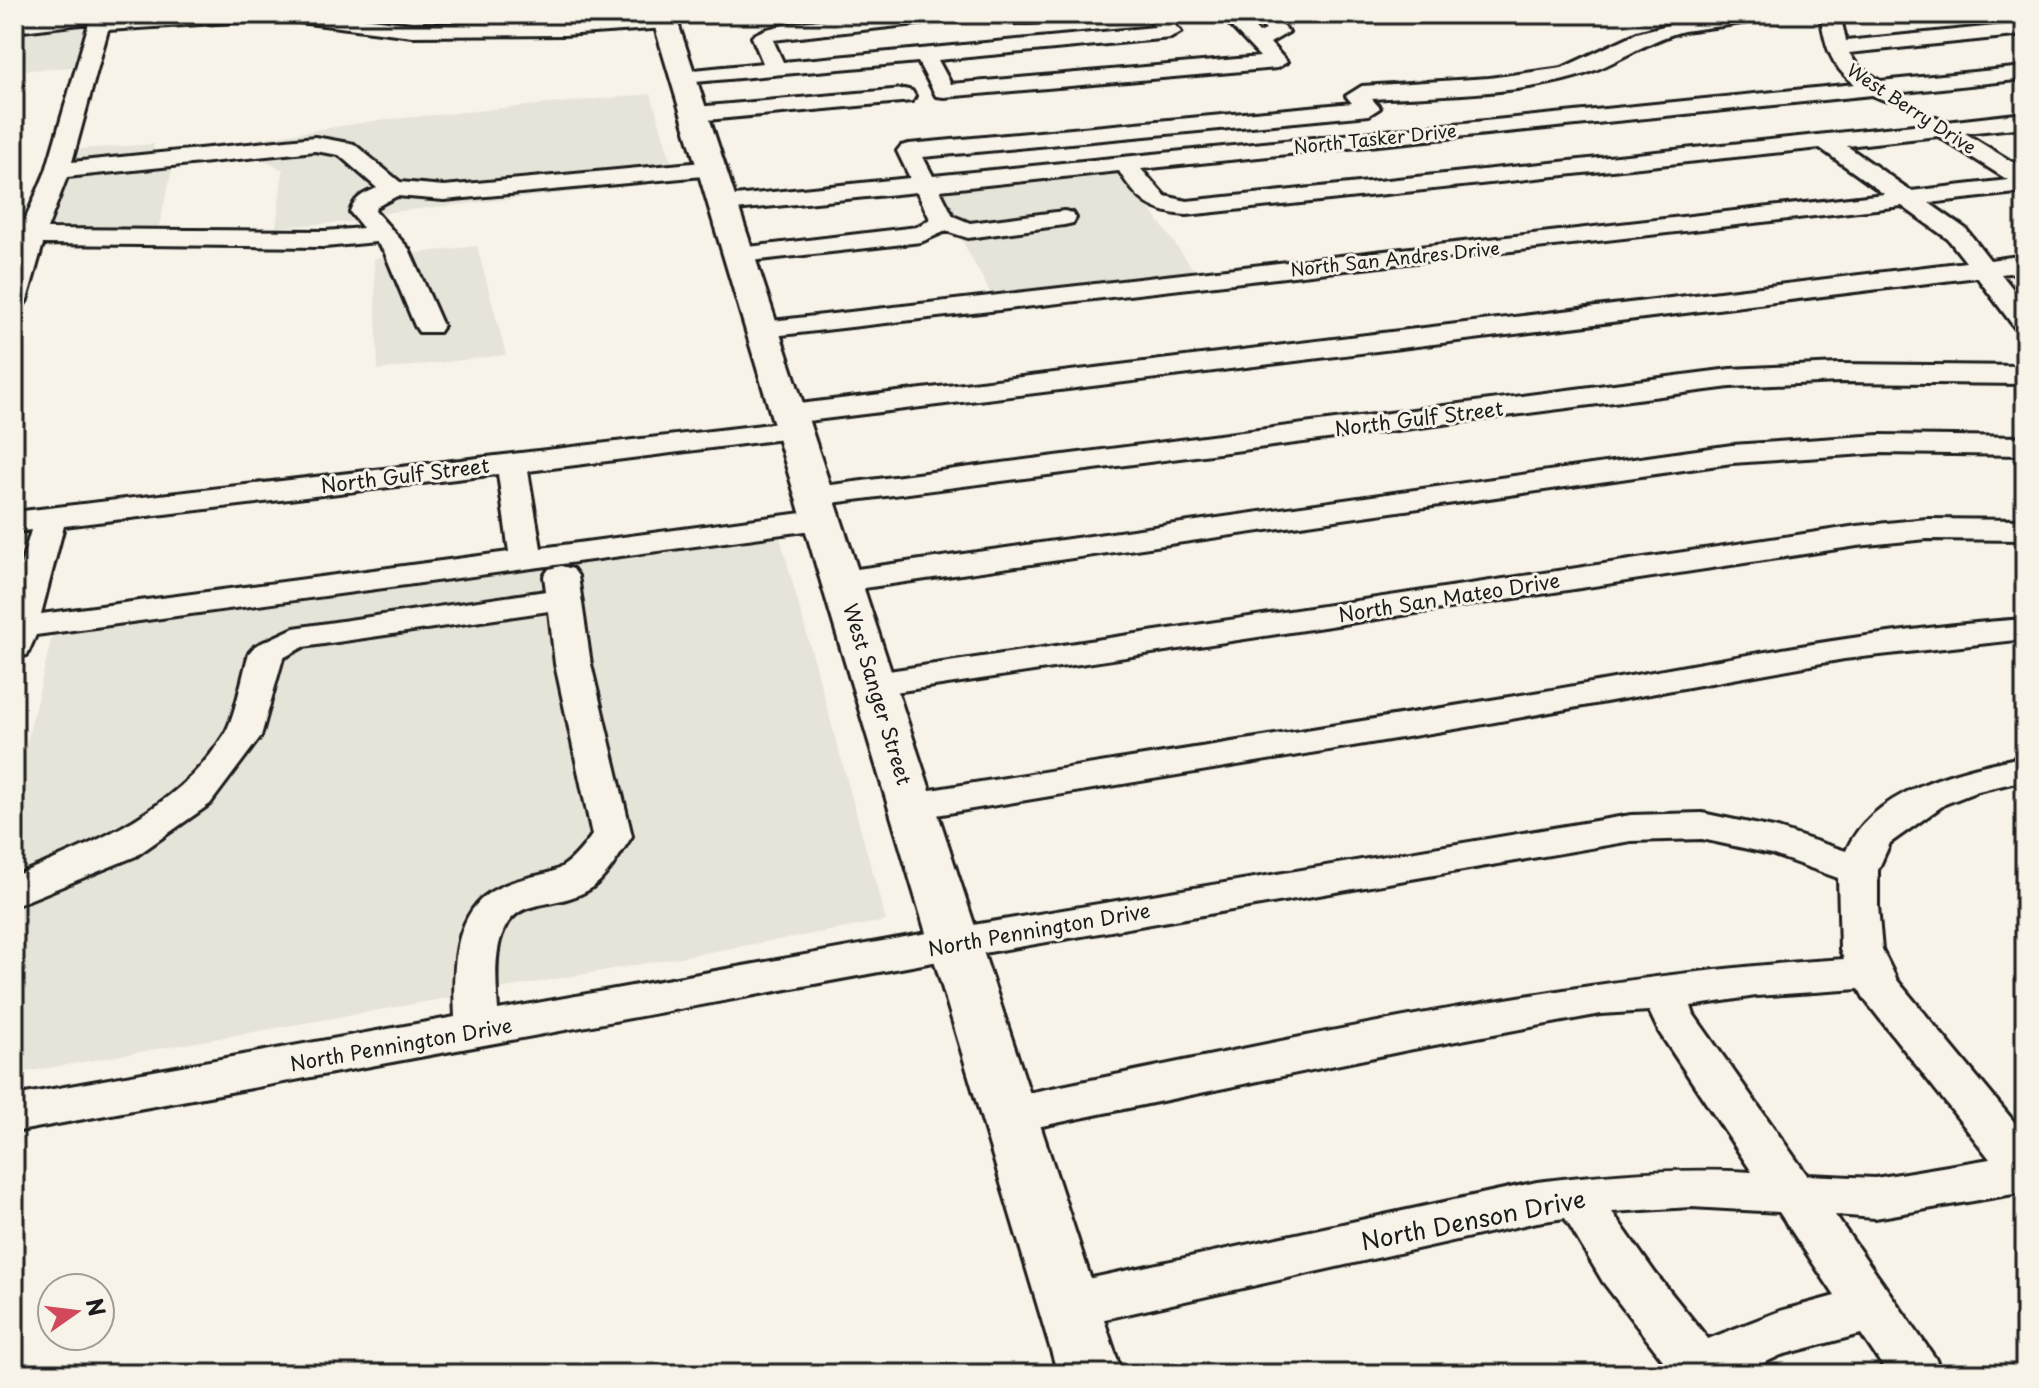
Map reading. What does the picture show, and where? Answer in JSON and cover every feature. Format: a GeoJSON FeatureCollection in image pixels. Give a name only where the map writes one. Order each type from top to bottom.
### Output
{"type":"FeatureCollection","features":[{"type":"Feature","properties":{"kind":"main road","name":"West Sanger Street"},"geometry":{"type":"LineString","coordinates":[[664,18],[741,254],[1090,1374]]}},
{"type":"Feature","properties":{"kind":"street"},"geometry":{"type":"LineString","coordinates":[[14,26],[262,14]]}},
{"type":"Feature","properties":{"kind":"street"},"geometry":{"type":"LineString","coordinates":[[283,14],[412,30],[576,28],[664,18]]}},
{"type":"Feature","properties":{"kind":"street"},"geometry":{"type":"LineString","coordinates":[[545,14],[565,19],[576,28]]}},
{"type":"Feature","properties":{"kind":"street"},"geometry":{"type":"LineString","coordinates":[[776,70],[762,37],[781,31],[952,14]]}},
{"type":"Feature","properties":{"kind":"street"},"geometry":{"type":"LineString","coordinates":[[988,14],[1019,17],[1056,14]]}},
{"type":"Feature","properties":{"kind":"street"},"geometry":{"type":"LineString","coordinates":[[988,14],[1016,47]]}},
{"type":"Feature","properties":{"kind":"street"},"geometry":{"type":"LineString","coordinates":[[1154,14],[1204,69]]}},
{"type":"Feature","properties":{"kind":"street"},"geometry":{"type":"LineString","coordinates":[[1656,14],[1676,28]]}},
{"type":"Feature","properties":{"kind":"street"},"geometry":{"type":"LineString","coordinates":[[1396,135],[1357,96],[1362,93],[1564,74],[1608,58],[1628,45],[1676,28],[1759,14]]}},
{"type":"Feature","properties":{"kind":"street","name":"West Berry Drive"},"geometry":{"type":"LineString","coordinates":[[1830,14],[1836,48],[1845,66],[2025,182]]}},
{"type":"Feature","properties":{"kind":"street"},"geometry":{"type":"LineString","coordinates":[[14,38],[100,22]]}},
{"type":"Feature","properties":{"kind":"street"},"geometry":{"type":"LineString","coordinates":[[14,300],[27,232],[58,171],[100,22]]}},
{"type":"Feature","properties":{"kind":"street"},"geometry":{"type":"LineString","coordinates":[[1836,48],[2025,29]]}},
{"type":"Feature","properties":{"kind":"street"},"geometry":{"type":"LineString","coordinates":[[690,96],[776,70],[1171,32]]}},
{"type":"Feature","properties":{"kind":"street"},"geometry":{"type":"LineString","coordinates":[[925,56],[944,91],[930,99],[938,112],[1139,95],[1124,76],[1277,62],[1256,39]]}},
{"type":"Feature","properties":{"kind":"street","name":"North Tasker Drive"},"geometry":{"type":"LineString","coordinates":[[393,189],[444,193],[925,183],[2025,73]]}},
{"type":"Feature","properties":{"kind":"street"},"geometry":{"type":"LineString","coordinates":[[690,96],[904,96]]}},
{"type":"Feature","properties":{"kind":"street"},"geometry":{"type":"LineString","coordinates":[[1064,218],[968,231],[943,221],[909,151],[1369,108]]}},
{"type":"Feature","properties":{"kind":"street"},"geometry":{"type":"LineString","coordinates":[[1125,163],[1150,200],[1166,207],[1187,208],[2025,120]]}},
{"type":"Feature","properties":{"kind":"street"},"geometry":{"type":"LineString","coordinates":[[1825,141],[1957,234],[2025,322]]}},
{"type":"Feature","properties":{"kind":"street"},"geometry":{"type":"LineString","coordinates":[[58,171],[315,144],[346,149],[393,189],[365,203],[362,212],[396,249],[429,326]]}},
{"type":"Feature","properties":{"kind":"street","name":"North San Andres Drive"},"geometry":{"type":"LineString","coordinates":[[764,329],[1911,199],[2025,182]]}},
{"type":"Feature","properties":{"kind":"street"},"geometry":{"type":"LineString","coordinates":[[741,254],[921,234],[943,221]]}},
{"type":"Feature","properties":{"kind":"street"},"geometry":{"type":"LineString","coordinates":[[27,232],[325,239],[379,234]]}},
{"type":"Feature","properties":{"kind":"street","name":"North Gulf Street"},"geometry":{"type":"LineString","coordinates":[[14,522],[511,462],[793,422],[2025,263]]}},
{"type":"Feature","properties":{"kind":"street","name":"North Gulf Street"},"geometry":{"type":"LineString","coordinates":[[17,639],[542,558],[820,508],[1730,378],[1839,373],[2025,375]]}},
{"type":"Feature","properties":{"kind":"street"},"geometry":{"type":"LineString","coordinates":[[843,581],[1732,454],[1880,444],[2025,446]]}},
{"type":"Feature","properties":{"kind":"street"},"geometry":{"type":"LineString","coordinates":[[478,1030],[475,993],[479,944],[490,915],[496,907],[513,898],[571,882],[589,867],[612,836],[573,664],[564,599],[542,558],[511,462]]}},
{"type":"Feature","properties":{"kind":"street"},"geometry":{"type":"LineString","coordinates":[[17,639],[50,518]]}},
{"type":"Feature","properties":{"kind":"street","name":"North San Mateo Drive"},"geometry":{"type":"LineString","coordinates":[[875,684],[1857,536],[1927,529],[2025,530]]}},
{"type":"Feature","properties":{"kind":"street"},"geometry":{"type":"LineString","coordinates":[[14,892],[122,847],[196,795],[243,736],[267,653],[294,638],[564,599]]}},
{"type":"Feature","properties":{"kind":"street"},"geometry":{"type":"LineString","coordinates":[[912,806],[1503,710],[1841,650],[2025,629]]}},
{"type":"Feature","properties":{"kind":"street"},"geometry":{"type":"LineString","coordinates":[[2025,768],[1968,781],[1931,795],[1873,835],[1858,870],[1857,906],[1861,950],[1880,989],[2025,1171]]}},
{"type":"Feature","properties":{"kind":"street","name":"North Pennington Drive"},"geometry":{"type":"LineString","coordinates":[[14,1114],[955,943],[1631,828],[1702,826],[1778,842],[1858,870]]}},
{"type":"Feature","properties":{"kind":"street"},"geometry":{"type":"LineString","coordinates":[[1008,1115],[1601,998],[1665,994],[1756,980],[1873,973]]}},
{"type":"Feature","properties":{"kind":"street"},"geometry":{"type":"LineString","coordinates":[[1665,994],[1674,1020],[1917,1374]]}},
{"type":"Feature","properties":{"kind":"street","name":"North Denson Drive"},"geometry":{"type":"LineString","coordinates":[[1069,1305],[1537,1202],[1691,1188],[1875,1198],[2025,1171]]}},
{"type":"Feature","properties":{"kind":"street"},"geometry":{"type":"LineString","coordinates":[[1578,1197],[1595,1231],[1640,1297],[1699,1372],[1723,1355],[1797,1325],[1873,1310]]}},
{"type":"Feature","properties":{"kind":"shaded area"},"geometry":{"type":"Polygon","coordinates":[[[416,14],[576,14],[576,18],[552,23],[414,27],[416,14]]]}},
{"type":"Feature","properties":{"kind":"shaded area"},"geometry":{"type":"Polygon","coordinates":[[[1526,14],[1643,14],[1646,16],[1541,25],[1526,14]]]}},
{"type":"Feature","properties":{"kind":"shaded area"},"geometry":{"type":"Polygon","coordinates":[[[90,21],[73,67],[14,71],[14,27],[90,21]]]}},
{"type":"Feature","properties":{"kind":"shaded area"},"geometry":{"type":"Polygon","coordinates":[[[651,94],[677,181],[391,212],[349,222],[276,227],[283,170],[248,151],[257,139],[373,121],[651,94]]]}},
{"type":"Feature","properties":{"kind":"shaded area"},"geometry":{"type":"Polygon","coordinates":[[[154,144],[153,155],[176,153],[157,234],[42,241],[80,149],[154,144]]]}},
{"type":"Feature","properties":{"kind":"shaded area"},"geometry":{"type":"Polygon","coordinates":[[[1121,169],[1196,273],[991,294],[958,233],[939,187],[1121,169]]]}},
{"type":"Feature","properties":{"kind":"shaded area"},"geometry":{"type":"Polygon","coordinates":[[[477,246],[506,355],[378,370],[374,258],[477,246]]]}},
{"type":"Feature","properties":{"kind":"shaded area"},"geometry":{"type":"Polygon","coordinates":[[[778,530],[886,921],[14,1074],[14,796],[54,628],[778,530]]]}}]}
